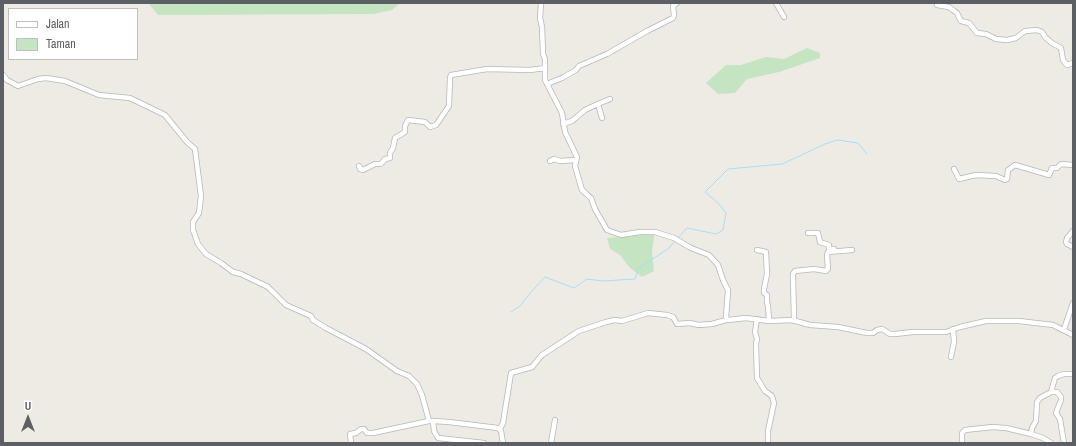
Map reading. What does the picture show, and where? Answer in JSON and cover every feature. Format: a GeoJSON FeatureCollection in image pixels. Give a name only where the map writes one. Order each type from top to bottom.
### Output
{"type":"FeatureCollection","features":[{"type":"Feature","properties":{"kind":"street"},"geometry":{"type":"LineString","coordinates":[[540,3],[545,77],[562,113],[565,132],[577,157],[576,168],[582,190],[591,198],[595,209],[608,231],[613,231],[621,235],[640,232],[655,232],[674,238],[691,248],[709,255],[718,265],[728,290],[726,320]]}},
{"type":"Feature","properties":{"kind":"street"},"geometry":{"type":"LineString","coordinates":[[547,84],[562,78],[576,70],[579,66],[607,54],[648,30],[673,18],[673,6],[674,4],[678,3]]}},
{"type":"Feature","properties":{"kind":"street"},"geometry":{"type":"LineString","coordinates":[[776,3],[784,17]]}},
{"type":"Feature","properties":{"kind":"street"},"geometry":{"type":"LineString","coordinates":[[937,3],[937,5],[949,8],[957,13],[961,21],[969,23],[977,33],[986,34],[996,39],[1007,40],[1016,38],[1022,35],[1025,31],[1037,30],[1042,32],[1044,37],[1052,44],[1061,48],[1063,60],[1067,65],[1073,62]]}},
{"type":"Feature","properties":{"kind":"street"},"geometry":{"type":"LineString","coordinates":[[359,166],[360,169],[363,170],[375,164],[381,164],[385,159],[390,158],[390,153],[393,148],[395,138],[405,132],[405,126],[408,120],[425,122],[430,127],[436,125],[449,106],[451,75],[487,69],[530,70],[545,68]]}},
{"type":"Feature","properties":{"kind":"street"},"geometry":{"type":"LineString","coordinates":[[3,75],[7,80],[16,86],[46,78],[65,81],[99,95],[130,98],[165,115],[187,142],[195,149],[201,196],[199,213],[193,222],[193,230],[201,249],[228,269],[268,287],[286,305],[310,316],[312,320],[366,349],[397,371],[409,376],[417,384],[436,436],[439,439],[484,443]]}},
{"type":"Feature","properties":{"kind":"street"},"geometry":{"type":"LineString","coordinates":[[563,124],[572,121],[585,110],[610,99]]}},
{"type":"Feature","properties":{"kind":"street"},"geometry":{"type":"LineString","coordinates":[[598,104],[602,118]]}},
{"type":"Feature","properties":{"kind":"street"},"geometry":{"type":"LineString","coordinates":[[550,161],[554,159],[560,161],[576,160]]}},
{"type":"Feature","properties":{"kind":"street"},"geometry":{"type":"LineString","coordinates":[[954,169],[959,179],[976,175],[996,176],[1005,180],[1007,179],[1008,170],[1015,165],[1049,175],[1052,168],[1057,168],[1061,164],[1073,165]]}},
{"type":"Feature","properties":{"kind":"street"},"geometry":{"type":"LineString","coordinates":[[1073,231],[1067,238],[1066,244],[1073,247]]}},
{"type":"Feature","properties":{"kind":"street"},"geometry":{"type":"LineString","coordinates":[[794,321],[793,274],[795,271],[814,269],[826,271],[828,268],[828,252],[852,250],[852,248],[829,249],[829,245],[820,242],[818,233],[808,233]]}},
{"type":"Feature","properties":{"kind":"street"},"geometry":{"type":"LineString","coordinates":[[757,250],[766,252],[764,292],[768,306],[769,321]]}},
{"type":"Feature","properties":{"kind":"street"},"geometry":{"type":"LineString","coordinates":[[1064,330],[1073,303]]}},
{"type":"Feature","properties":{"kind":"street"},"geometry":{"type":"LineString","coordinates":[[503,443],[500,429],[503,423],[511,373],[532,367],[542,355],[579,331],[606,322],[614,320],[622,321],[648,313],[667,315],[672,317],[677,324],[712,324],[726,320],[746,318],[769,321],[794,321],[820,327],[838,327],[867,333],[873,333],[880,329],[890,334],[942,332],[986,321],[1019,320],[1053,325],[1073,335]]}},
{"type":"Feature","properties":{"kind":"street"},"geometry":{"type":"LineString","coordinates":[[757,319],[755,332],[757,339],[757,378],[765,391],[772,396],[774,403],[768,431],[768,443]]}},
{"type":"Feature","properties":{"kind":"street"},"geometry":{"type":"LineString","coordinates":[[951,357],[954,342],[954,329]]}},
{"type":"Feature","properties":{"kind":"street"},"geometry":{"type":"LineString","coordinates":[[1051,392],[1055,378],[1064,374],[1073,374]]}},
{"type":"Feature","properties":{"kind":"street"},"geometry":{"type":"LineString","coordinates":[[1031,434],[1032,428],[1036,421],[1037,402],[1040,398],[1051,392],[1057,392],[1061,397],[1056,414],[1060,418],[1064,443]]}},
{"type":"Feature","properties":{"kind":"street"},"geometry":{"type":"LineString","coordinates":[[551,443],[555,420]]}},
{"type":"Feature","properties":{"kind":"street"},"geometry":{"type":"LineString","coordinates":[[352,443],[350,434],[356,433],[360,429],[364,429],[367,433],[373,433],[431,421],[500,429]]}},
{"type":"Feature","properties":{"kind":"street"},"geometry":{"type":"LineString","coordinates":[[962,443],[962,432],[967,429],[992,427],[1006,428],[1031,434],[1051,443]]}},
{"type":"Feature","properties":{"kind":"green space"},"geometry":{"type":"Polygon","coordinates":[[[148,3],[400,3],[392,10],[373,14],[158,15],[148,3]]]}},
{"type":"Feature","properties":{"kind":"green space"},"geometry":{"type":"Polygon","coordinates":[[[807,48],[820,53],[820,58],[779,72],[747,79],[735,93],[718,94],[706,83],[726,65],[741,65],[766,57],[784,59],[807,48]]]}},
{"type":"Feature","properties":{"kind":"green space"},"geometry":{"type":"Polygon","coordinates":[[[655,232],[652,251],[654,271],[642,277],[630,268],[620,255],[610,249],[607,238],[641,235],[655,232]]]}},
{"type":"Feature","properties":{"kind":"waterway"},"geometry":{"type":"LineString","coordinates":[[678,238],[687,228],[716,234],[723,230],[726,213],[719,204],[705,192],[728,169],[782,164],[837,140],[858,143],[867,154]]}},
{"type":"Feature","properties":{"kind":"waterway"},"geometry":{"type":"LineString","coordinates":[[511,312],[520,306],[545,277],[574,288],[587,279],[603,281],[635,279],[638,269],[669,248],[675,241]]}}]}
